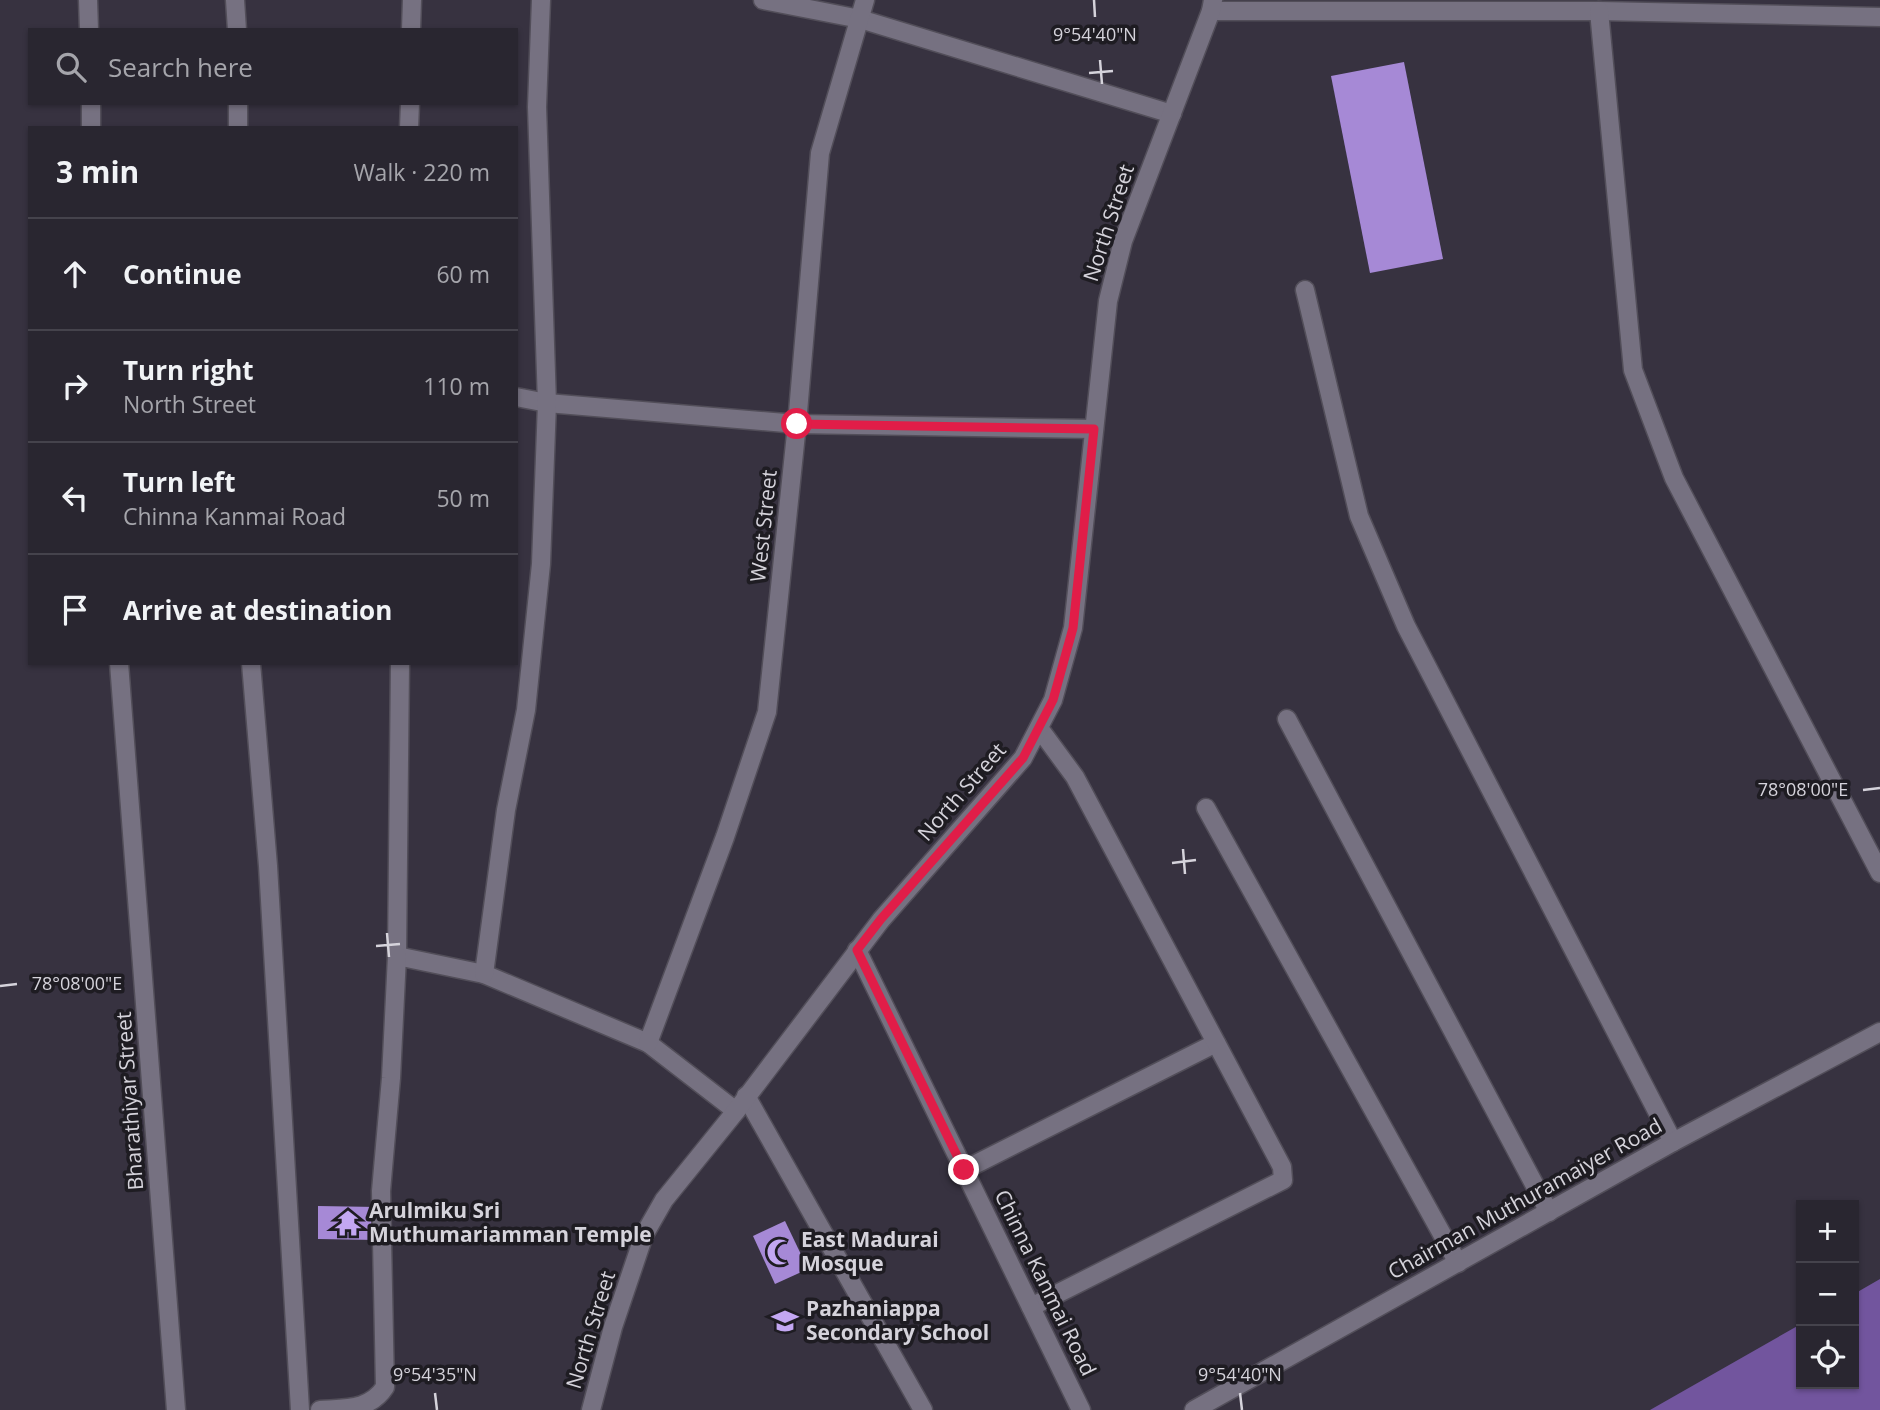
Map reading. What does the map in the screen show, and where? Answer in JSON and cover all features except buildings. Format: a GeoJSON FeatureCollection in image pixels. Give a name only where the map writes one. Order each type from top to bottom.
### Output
{"type":"FeatureCollection","features":[{"type":"Feature","properties":{"kind":"street"},"geometry":{"type":"LineString","coordinates":[[88,0],[89,28]]}},
{"type":"Feature","properties":{"kind":"street"},"geometry":{"type":"LineString","coordinates":[[235,0],[237,28]]}},
{"type":"Feature","properties":{"kind":"street"},"geometry":{"type":"LineString","coordinates":[[411,28],[412,0]]}},
{"type":"Feature","properties":{"kind":"street"},"geometry":{"type":"LineString","coordinates":[[484,974],[506,810],[526,710],[541,564],[547,403],[537,107],[541,0]]}},
{"type":"Feature","properties":{"kind":"street"},"geometry":{"type":"LineString","coordinates":[[762,0],[860,19],[1171,114]]}},
{"type":"Feature","properties":{"kind":"street","name":"West Street"},"geometry":{"type":"LineString","coordinates":[[648,1043],[725,837],[767,712],[797,424],[820,153],[865,0]]}},
{"type":"Feature","properties":{"kind":"street"},"geometry":{"type":"LineString","coordinates":[[1212,5],[1600,11],[1755,8],[1880,17]]}},
{"type":"Feature","properties":{"kind":"street","name":"North Street"},"geometry":{"type":"LineString","coordinates":[[591,1410],[613,1327],[644,1235],[664,1200],[881,919],[1023,758],[1053,700],[1073,628],[1103,337],[1114,277],[1123,241],[1212,5]]}},
{"type":"Feature","properties":{"kind":"street"},"geometry":{"type":"LineString","coordinates":[[1600,11],[1633,370],[1674,478],[1880,873]]}},
{"type":"Feature","properties":{"kind":"street"},"geometry":{"type":"LineString","coordinates":[[91,105],[91,126]]}},
{"type":"Feature","properties":{"kind":"street"},"geometry":{"type":"LineString","coordinates":[[238,105],[239,126]]}},
{"type":"Feature","properties":{"kind":"street"},"geometry":{"type":"LineString","coordinates":[[409,126],[410,105]]}},
{"type":"Feature","properties":{"kind":"street"},"geometry":{"type":"LineString","coordinates":[[1305,290],[1359,516],[1406,626],[1673,1142]]}},
{"type":"Feature","properties":{"kind":"street"},"geometry":{"type":"LineString","coordinates":[[518,397],[547,403],[797,424],[1094,429]]}},
{"type":"Feature","properties":{"kind":"street","name":"Bharathiyar Street"},"geometry":{"type":"LineString","coordinates":[[119,665],[176,1410]]}},
{"type":"Feature","properties":{"kind":"street"},"geometry":{"type":"LineString","coordinates":[[251,665],[268,866],[300,1410]]}},
{"type":"Feature","properties":{"kind":"street"},"geometry":{"type":"LineString","coordinates":[[320,1410],[362,1407],[377,1400],[385,1387],[381,1191],[391,1078],[397,956],[400,665]]}},
{"type":"Feature","properties":{"kind":"street"},"geometry":{"type":"LineString","coordinates":[[1287,719],[1549,1212]]}},
{"type":"Feature","properties":{"kind":"street"},"geometry":{"type":"LineString","coordinates":[[1031,1307],[1283,1180],[1282,1167],[1075,777],[1039,728]]}},
{"type":"Feature","properties":{"kind":"street"},"geometry":{"type":"LineString","coordinates":[[1206,808],[1458,1263]]}},
{"type":"Feature","properties":{"kind":"street","name":"Chinna Kanmai Road"},"geometry":{"type":"LineString","coordinates":[[857,950],[1081,1410]]}},
{"type":"Feature","properties":{"kind":"street"},"geometry":{"type":"LineString","coordinates":[[397,956],[484,974],[648,1043],[741,1103],[923,1410]]}},
{"type":"Feature","properties":{"kind":"street","name":"Chairman Muthuramaiyer Road"},"geometry":{"type":"LineString","coordinates":[[1194,1410],[1673,1142],[1880,1032]]}},
{"type":"Feature","properties":{"kind":"street"},"geometry":{"type":"LineString","coordinates":[[964,1170],[1216,1043]]}},
{"type":"Feature","properties":{"kind":"shaded area"},"geometry":{"type":"Polygon","coordinates":[[[1880,1279],[1880,1410],[1650,1410],[1796,1327],[1796,1389],[1859,1389],[1859,1291],[1880,1279]]]}},
{"type":"Feature","properties":{"kind":"place","name":"Arulmiku Sri Muthumariamman Temple"},"geometry":{"type":"Point","coordinates":[348,1223]}},
{"type":"Feature","properties":{"kind":"place","name":"East Madurai Mosque"},"geometry":{"type":"Point","coordinates":[780,1252]}},
{"type":"Feature","properties":{"kind":"place","name":"Pazhaniappa Secondary School"},"geometry":{"type":"Point","coordinates":[785,1321]}},
{"type":"Feature","properties":{"kind":"route"},"geometry":{"type":"LineString","coordinates":[[797,424],[1094,429],[1073,628],[1053,700],[1023,758],[881,919],[857,950],[964,1170]]}}]}
